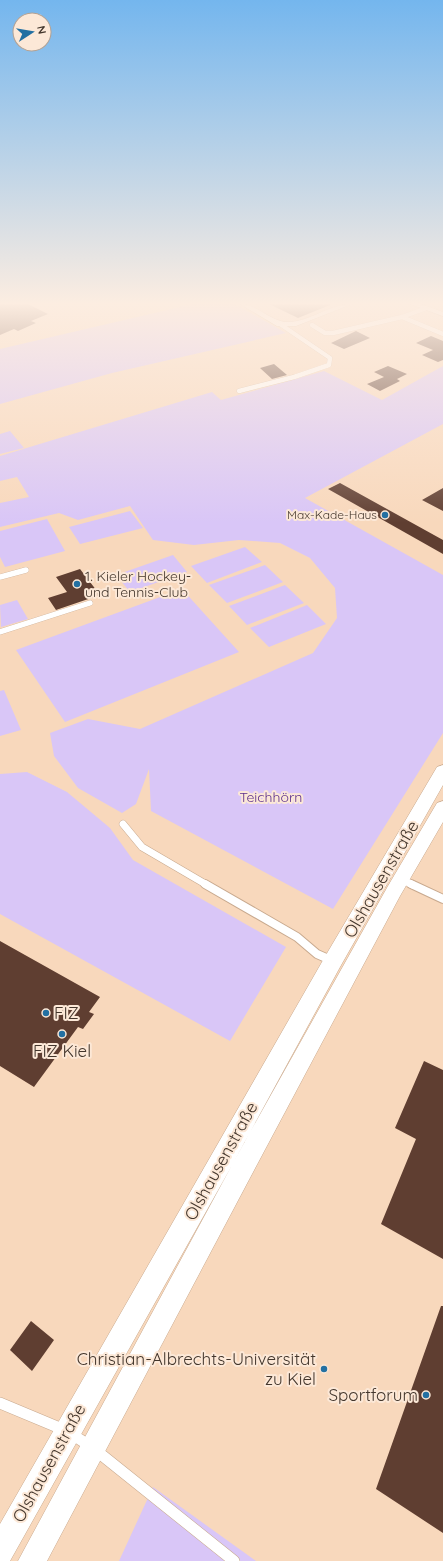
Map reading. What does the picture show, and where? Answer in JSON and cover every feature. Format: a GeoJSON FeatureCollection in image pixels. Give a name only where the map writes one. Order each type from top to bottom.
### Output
{"type":"FeatureCollection","features":[{"type":"Feature","properties":{"kind":"street","name":"Olshausenstraße"},"geometry":{"type":"LineString","coordinates":[[0,1551],[67,1430],[223,1159],[333,961],[443,771]]}},
{"type":"Feature","properties":{"kind":"street","name":"Olshausenstraße"},"geometry":{"type":"LineString","coordinates":[[32,1561],[252,1150],[401,879],[443,807]]}},
{"type":"Feature","properties":{"kind":"lane"},"geometry":{"type":"LineString","coordinates":[[239,392],[294,377]]}},
{"type":"Feature","properties":{"kind":"lane"},"geometry":{"type":"LineString","coordinates":[[0,577],[26,570]]}},
{"type":"Feature","properties":{"kind":"lane"},"geometry":{"type":"LineString","coordinates":[[0,632],[90,604]]}},
{"type":"Feature","properties":{"kind":"lane"},"geometry":{"type":"LineString","coordinates":[[123,824],[142,847],[297,937],[317,954],[333,961]]}},
{"type":"Feature","properties":{"kind":"lane"},"geometry":{"type":"LineString","coordinates":[[401,879],[443,899]]}},
{"type":"Feature","properties":{"kind":"lane"},"geometry":{"type":"LineString","coordinates":[[0,1403],[67,1430],[93,1448],[170,1508],[234,1561]]}},
{"type":"Feature","properties":{"kind":"green space"},"geometry":{"type":"Polygon","coordinates":[[[0,377],[98,377],[0,404],[0,377]]]}},
{"type":"Feature","properties":{"kind":"green space","name":"Teichhörn"},"geometry":{"type":"Polygon","coordinates":[[[303,377],[336,377],[382,400],[424,377],[443,377],[443,424],[305,498],[443,575],[443,733],[333,909],[151,811],[149,769],[136,804],[122,813],[78,788],[54,756],[50,733],[88,719],[140,729],[313,653],[337,618],[335,588],[310,558],[280,543],[239,540],[194,545],[153,540],[130,506],[78,520],[59,513],[0,527],[0,503],[29,497],[17,477],[0,481],[0,456],[212,392],[221,400],[303,377]]]}},
{"type":"Feature","properties":{"kind":"green space"},"geometry":{"type":"Polygon","coordinates":[[[10,431],[24,448],[0,454],[0,434],[10,431]]]}},
{"type":"Feature","properties":{"kind":"green space"},"geometry":{"type":"Polygon","coordinates":[[[130,511],[143,528],[80,544],[69,527],[130,511]]]}},
{"type":"Feature","properties":{"kind":"green space"},"geometry":{"type":"Polygon","coordinates":[[[47,519],[65,551],[5,567],[0,557],[0,531],[47,519]]]}},
{"type":"Feature","properties":{"kind":"green space"},"geometry":{"type":"Polygon","coordinates":[[[245,547],[262,562],[207,583],[191,566],[245,547]]]}},
{"type":"Feature","properties":{"kind":"green space"},"geometry":{"type":"Polygon","coordinates":[[[173,555],[187,572],[130,592],[116,575],[173,555]]]}},
{"type":"Feature","properties":{"kind":"green space"},"geometry":{"type":"Polygon","coordinates":[[[265,565],[283,582],[227,603],[209,585],[265,565]]]}},
{"type":"Feature","properties":{"kind":"green space"},"geometry":{"type":"Polygon","coordinates":[[[285,585],[304,603],[247,625],[229,606],[285,585]]]}},
{"type":"Feature","properties":{"kind":"green space"},"geometry":{"type":"Polygon","coordinates":[[[182,589],[239,652],[65,722],[16,650],[182,589]]]}},
{"type":"Feature","properties":{"kind":"green space"},"geometry":{"type":"Polygon","coordinates":[[[17,600],[28,619],[1,627],[0,605],[17,600]]]}},
{"type":"Feature","properties":{"kind":"green space"},"geometry":{"type":"Polygon","coordinates":[[[307,605],[326,624],[269,647],[250,628],[307,605]]]}},
{"type":"Feature","properties":{"kind":"green space"},"geometry":{"type":"Polygon","coordinates":[[[4,690],[21,730],[0,736],[0,691],[4,690]]]}},
{"type":"Feature","properties":{"kind":"green space"},"geometry":{"type":"Polygon","coordinates":[[[27,772],[67,792],[110,828],[133,860],[286,947],[230,1041],[0,914],[0,774],[27,772]]]}},
{"type":"Feature","properties":{"kind":"green space"},"geometry":{"type":"Polygon","coordinates":[[[153,1487],[256,1561],[119,1561],[153,1487]]]}},
{"type":"Feature","properties":{"kind":"building"},"geometry":{"type":"Polygon","coordinates":[[[270,377],[280,377],[272,379],[270,377]]]}},
{"type":"Feature","properties":{"kind":"building"},"geometry":{"type":"Polygon","coordinates":[[[384,377],[401,377],[397,379],[400,381],[380,391],[367,384],[384,377]]]}},
{"type":"Feature","properties":{"kind":"building","name":"Max-Kade-Haus"},"geometry":{"type":"Polygon","coordinates":[[[340,483],[443,540],[443,554],[328,489],[340,483]]]}},
{"type":"Feature","properties":{"kind":"building"},"geometry":{"type":"Polygon","coordinates":[[[443,488],[443,511],[422,500],[443,488]]]}},
{"type":"Feature","properties":{"kind":"building","name":"1. Kieler Hockey- und Tennis-Club"},"geometry":{"type":"Polygon","coordinates":[[[80,569],[100,595],[56,610],[48,598],[67,592],[56,577],[80,569]]]}},
{"type":"Feature","properties":{"kind":"building","name":"FIZ"},"geometry":{"type":"Polygon","coordinates":[[[0,941],[100,997],[89,1012],[94,1014],[83,1029],[78,1027],[34,1087],[0,1066],[0,941]]]}},
{"type":"Feature","properties":{"kind":"building"},"geometry":{"type":"Polygon","coordinates":[[[424,1061],[443,1070],[443,1259],[381,1224],[416,1139],[395,1128],[424,1061]]]}},
{"type":"Feature","properties":{"kind":"building","name":"Sportforum"},"geometry":{"type":"Polygon","coordinates":[[[441,1306],[443,1306],[443,1533],[376,1489],[441,1306]]]}},
{"type":"Feature","properties":{"kind":"building"},"geometry":{"type":"Polygon","coordinates":[[[31,1321],[54,1340],[32,1371],[10,1350],[31,1321]]]}},
{"type":"Feature","properties":{"kind":"place","name":"Max-Kade-Haus"},"geometry":{"type":"Point","coordinates":[385,515]}},
{"type":"Feature","properties":{"kind":"place","name":"1. Kieler Hockey- und Tennis-Club"},"geometry":{"type":"Point","coordinates":[77,584]}},
{"type":"Feature","properties":{"kind":"place","name":"FIZ"},"geometry":{"type":"Point","coordinates":[46,1013]}},
{"type":"Feature","properties":{"kind":"place","name":"FIZ Kiel"},"geometry":{"type":"Point","coordinates":[62,1034]}},
{"type":"Feature","properties":{"kind":"place","name":"Christian-Albrechts-Universität zu Kiel"},"geometry":{"type":"Point","coordinates":[324,1369]}},
{"type":"Feature","properties":{"kind":"place","name":"Sportforum"},"geometry":{"type":"Point","coordinates":[426,1395]}}]}
